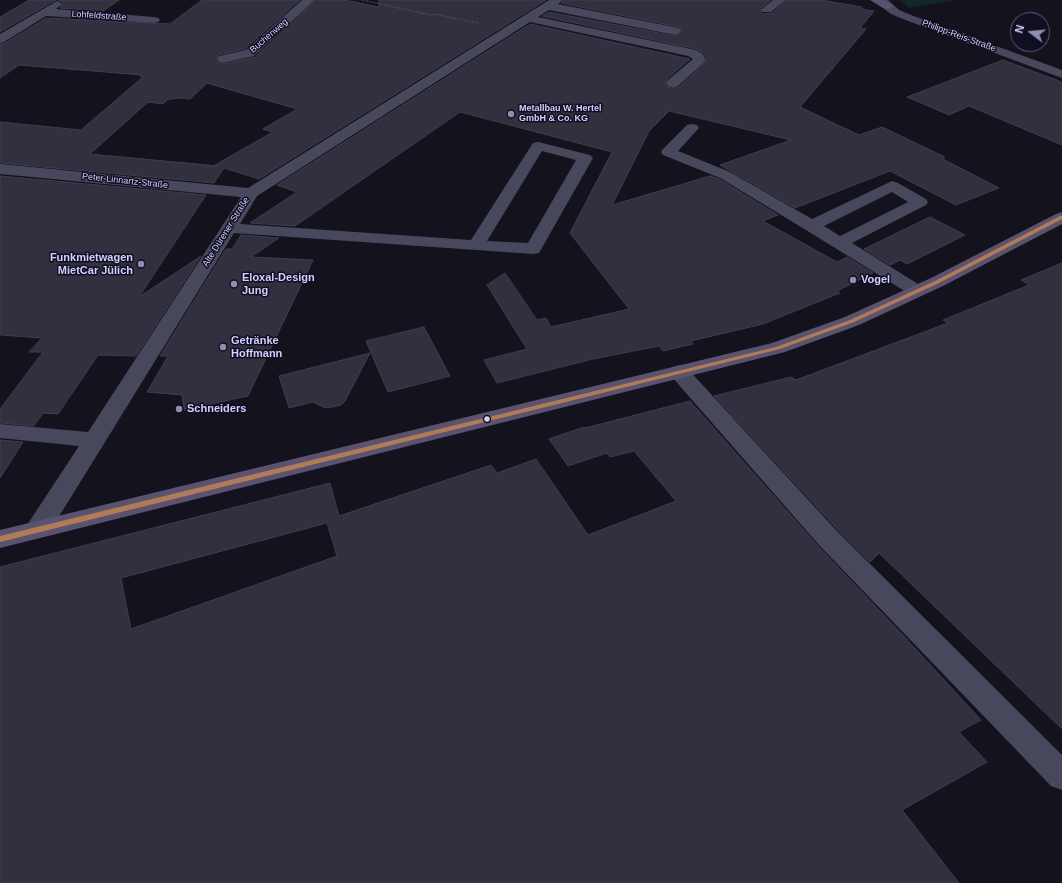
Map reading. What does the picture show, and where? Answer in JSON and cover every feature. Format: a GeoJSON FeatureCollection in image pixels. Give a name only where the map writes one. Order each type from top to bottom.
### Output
{"type":"FeatureCollection","features":[{"type":"Feature","properties":{"kind":"main road"},"geometry":{"type":"LineString","coordinates":[[0,539],[778,348],[852,321],[917,291],[1062,217]]}},
{"type":"Feature","properties":{"kind":"street","name":"Lohfeldstraße"},"geometry":{"type":"LineString","coordinates":[[0,39],[63,0]]}},
{"type":"Feature","properties":{"kind":"street","name":"Buchenweg"},"geometry":{"type":"LineString","coordinates":[[223,59],[250,53],[309,0]]}},
{"type":"Feature","properties":{"kind":"street"},"geometry":{"type":"LineString","coordinates":[[767,10],[780,0]]}},
{"type":"Feature","properties":{"kind":"street","name":"Philipp-Reis-Straße"},"geometry":{"type":"LineString","coordinates":[[882,2],[907,17],[1062,74]]}},
{"type":"Feature","properties":{"kind":"street","name":"Alte Dürener Straße"},"geometry":{"type":"LineString","coordinates":[[38,529],[251,193],[553,3]]}},
{"type":"Feature","properties":{"kind":"street"},"geometry":{"type":"LineString","coordinates":[[553,3],[675,31]]}},
{"type":"Feature","properties":{"kind":"street","name":"Lohfeldstraße"},"geometry":{"type":"LineString","coordinates":[[44,12],[154,20]]}},
{"type":"Feature","properties":{"kind":"street"},"geometry":{"type":"LineString","coordinates":[[528,18],[692,53],[699,56],[700,61],[673,82]]}},
{"type":"Feature","properties":{"kind":"street"},"geometry":{"type":"LineString","coordinates":[[692,128],[668,152],[725,175],[812,226],[917,291]]}},
{"type":"Feature","properties":{"kind":"street"},"geometry":{"type":"LineString","coordinates":[[228,228],[533,249],[585,158],[538,146],[476,245]]}},
{"type":"Feature","properties":{"kind":"street","name":"Peter-Linnartz-Straße"},"geometry":{"type":"LineString","coordinates":[[0,169],[251,193]]}},
{"type":"Feature","properties":{"kind":"street"},"geometry":{"type":"LineString","coordinates":[[812,226],[892,186],[920,202],[839,243]]}},
{"type":"Feature","properties":{"kind":"street"},"geometry":{"type":"LineString","coordinates":[[679,372],[827,537],[1062,776]]}},
{"type":"Feature","properties":{"kind":"street"},"geometry":{"type":"LineString","coordinates":[[0,431],[94,440]]}},
{"type":"Feature","properties":{"kind":"path"},"geometry":{"type":"LineString","coordinates":[[362,0],[510,30]]}},
{"type":"Feature","properties":{"kind":"green space"},"geometry":{"type":"Polygon","coordinates":[[[901,0],[958,0],[909,8],[901,0]]]}},
{"type":"Feature","properties":{"kind":"building"},"geometry":{"type":"Polygon","coordinates":[[[29,0],[56,0],[0,32],[0,17],[29,0]]]}},
{"type":"Feature","properties":{"kind":"building"},"geometry":{"type":"Polygon","coordinates":[[[58,0],[119,0],[103,11],[60,8],[64,3],[58,0]]]}},
{"type":"Feature","properties":{"kind":"building"},"geometry":{"type":"Polygon","coordinates":[[[202,0],[300,0],[245,49],[218,55],[216,60],[223,64],[255,57],[316,0],[345,0],[379,7],[379,0],[546,0],[259,179],[224,168],[214,183],[0,163],[0,122],[81,130],[143,77],[140,76],[142,75],[19,65],[0,78],[0,44],[5,43],[46,18],[170,24],[202,0]],[[207,83],[190,99],[177,98],[167,100],[163,104],[148,102],[90,154],[218,166],[215,165],[273,132],[263,129],[297,109],[207,83]]]}},
{"type":"Feature","properties":{"kind":"building"},"geometry":{"type":"Polygon","coordinates":[[[564,0],[771,0],[760,9],[763,14],[772,13],[787,0],[821,0],[862,7],[861,9],[874,11],[860,28],[866,29],[800,107],[859,135],[882,127],[945,157],[941,158],[999,188],[956,205],[890,171],[795,208],[720,165],[791,140],[669,111],[649,131],[612,205],[710,176],[719,179],[778,215],[763,221],[837,262],[847,257],[873,273],[837,291],[840,293],[763,324],[691,341],[693,344],[663,351],[659,346],[593,359],[497,383],[484,360],[527,349],[487,285],[505,273],[537,320],[546,318],[551,327],[629,309],[570,233],[612,152],[460,112],[295,226],[250,223],[297,192],[277,185],[530,24],[690,59],[667,79],[665,84],[668,87],[679,87],[707,61],[704,53],[696,49],[542,16],[549,12],[675,36],[682,32],[679,27],[561,3],[564,0]]]}},
{"type":"Feature","properties":{"kind":"building"},"geometry":{"type":"Polygon","coordinates":[[[1003,60],[1062,82],[1062,145],[969,106],[949,115],[907,97],[1003,60]]]}},
{"type":"Feature","properties":{"kind":"building"},"geometry":{"type":"Polygon","coordinates":[[[0,176],[206,195],[139,297],[201,256],[136,356],[98,355],[58,414],[43,413],[34,426],[0,423],[0,409],[43,352],[29,352],[42,338],[0,335],[0,176]]]}},
{"type":"Feature","properties":{"kind":"building"},"geometry":{"type":"Polygon","coordinates":[[[930,217],[965,235],[907,264],[900,260],[890,265],[864,249],[930,217]]]}},
{"type":"Feature","properties":{"kind":"building"},"geometry":{"type":"Polygon","coordinates":[[[241,235],[279,238],[251,257],[313,260],[248,396],[184,410],[182,395],[147,392],[168,356],[160,356],[226,249],[232,249],[241,235]]]}},
{"type":"Feature","properties":{"kind":"building"},"geometry":{"type":"Polygon","coordinates":[[[1062,263],[1062,729],[879,553],[870,562],[837,529],[714,396],[791,377],[796,380],[948,323],[943,320],[1029,285],[1021,280],[1062,263]]]}},
{"type":"Feature","properties":{"kind":"building"},"geometry":{"type":"Polygon","coordinates":[[[424,327],[450,376],[388,392],[366,341],[424,327]]]}},
{"type":"Feature","properties":{"kind":"building"},"geometry":{"type":"Polygon","coordinates":[[[370,353],[345,401],[341,405],[328,408],[313,402],[289,408],[279,376],[370,353]]]}},
{"type":"Feature","properties":{"kind":"building"},"geometry":{"type":"Polygon","coordinates":[[[690,401],[817,545],[981,720],[959,732],[987,762],[902,810],[959,883],[0,883],[0,567],[330,483],[339,516],[491,465],[497,473],[536,459],[588,535],[676,501],[634,451],[610,457],[607,453],[568,466],[549,439],[584,427],[585,428],[690,401]],[[327,523],[121,578],[131,629],[337,556],[327,523]]]}},
{"type":"Feature","properties":{"kind":"building"},"geometry":{"type":"Polygon","coordinates":[[[0,440],[23,442],[0,478],[0,440]]]}},
{"type":"Feature","properties":{"kind":"transit line"},"geometry":{"type":"LineString","coordinates":[[0,539],[778,348],[852,321],[937,282],[1062,217]]}},
{"type":"Feature","properties":{"kind":"place","name":"Metallbau W. Hertel GmbH & Co. KG"},"geometry":{"type":"Point","coordinates":[511,114]}},
{"type":"Feature","properties":{"kind":"place","name":"Funkmietwagen MietCar Jülich"},"geometry":{"type":"Point","coordinates":[141,264]}},
{"type":"Feature","properties":{"kind":"place","name":"Vogel"},"geometry":{"type":"Point","coordinates":[853,280]}},
{"type":"Feature","properties":{"kind":"place","name":"Eloxal-Design Jung"},"geometry":{"type":"Point","coordinates":[234,284]}},
{"type":"Feature","properties":{"kind":"place","name":"Getränke Hoffmann"},"geometry":{"type":"Point","coordinates":[223,347]}},
{"type":"Feature","properties":{"kind":"place","name":"Schneiders"},"geometry":{"type":"Point","coordinates":[179,409]}}]}
